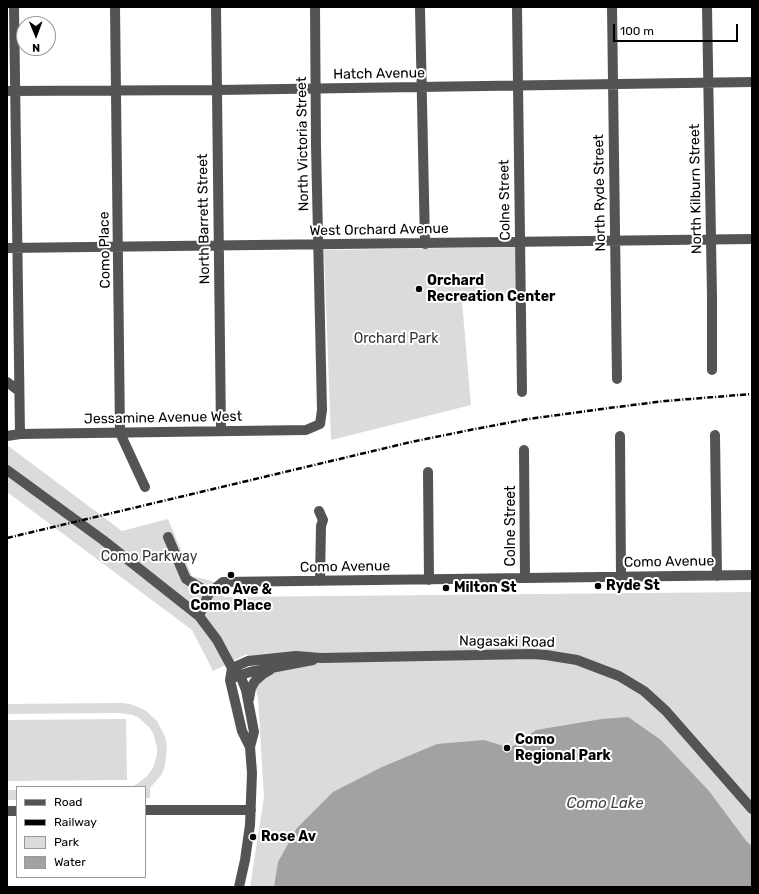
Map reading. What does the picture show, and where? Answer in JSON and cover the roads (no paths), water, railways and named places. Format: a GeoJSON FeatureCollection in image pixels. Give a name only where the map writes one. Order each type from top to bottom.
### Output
{"type":"FeatureCollection","features":[{"type":"Feature","properties":{"kind":"street"},"geometry":{"type":"LineString","coordinates":[[14,7],[11,91],[18,248],[20,434]]}},
{"type":"Feature","properties":{"kind":"street","name":"Como Place"},"geometry":{"type":"LineString","coordinates":[[115,7],[120,433],[145,487]]}},
{"type":"Feature","properties":{"kind":"street","name":"North Barrett Street"},"geometry":{"type":"LineString","coordinates":[[216,7],[221,431]]}},
{"type":"Feature","properties":{"kind":"street","name":"North Victoria Street"},"geometry":{"type":"LineString","coordinates":[[315,7],[322,410],[320,424]]}},
{"type":"Feature","properties":{"kind":"street"},"geometry":{"type":"LineString","coordinates":[[420,7],[425,244]]}},
{"type":"Feature","properties":{"kind":"street","name":"Colne Street"},"geometry":{"type":"LineString","coordinates":[[517,7],[522,392]]}},
{"type":"Feature","properties":{"kind":"street","name":"North Ryde Street"},"geometry":{"type":"LineString","coordinates":[[612,7],[617,379]]}},
{"type":"Feature","properties":{"kind":"street","name":"North Kilburn Street"},"geometry":{"type":"LineString","coordinates":[[707,7],[712,370]]}},
{"type":"Feature","properties":{"kind":"street","name":"Hatch Avenue"},"geometry":{"type":"LineString","coordinates":[[11,91],[316,89],[752,82]]}},
{"type":"Feature","properties":{"kind":"street","name":"West Orchard Avenue"},"geometry":{"type":"LineString","coordinates":[[7,248],[752,239]]}},
{"type":"Feature","properties":{"kind":"street"},"geometry":{"type":"LineString","coordinates":[[7,382],[19,391]]}},
{"type":"Feature","properties":{"kind":"street","name":"Jessamine Avenue West"},"geometry":{"type":"LineString","coordinates":[[7,436],[20,434],[306,430],[320,424]]}},
{"type":"Feature","properties":{"kind":"street"},"geometry":{"type":"LineString","coordinates":[[715,435],[717,576]]}},
{"type":"Feature","properties":{"kind":"street"},"geometry":{"type":"LineString","coordinates":[[620,436],[621,577]]}},
{"type":"Feature","properties":{"kind":"street","name":"Colne Street"},"geometry":{"type":"LineString","coordinates":[[524,450],[525,578]]}},
{"type":"Feature","properties":{"kind":"street"},"geometry":{"type":"LineString","coordinates":[[7,470],[103,540],[200,616],[217,640],[232,668],[240,675],[246,690],[254,732],[250,746],[252,773],[251,810],[247,848],[239,887]]}},
{"type":"Feature","properties":{"kind":"street"},"geometry":{"type":"LineString","coordinates":[[428,472],[429,580]]}},
{"type":"Feature","properties":{"kind":"street"},"geometry":{"type":"LineString","coordinates":[[319,510],[323,520],[321,526],[320,581]]}},
{"type":"Feature","properties":{"kind":"street"},"geometry":{"type":"LineString","coordinates":[[168,537],[186,579],[209,593],[200,616]]}},
{"type":"Feature","properties":{"kind":"street","name":"Como Avenue"},"geometry":{"type":"LineString","coordinates":[[209,593],[223,582],[752,575]]}},
{"type":"Feature","properties":{"kind":"street","name":"Nagasaki Road"},"geometry":{"type":"LineString","coordinates":[[321,658],[532,654],[561,657],[590,664],[619,676],[644,691],[666,711],[752,809]]}},
{"type":"Feature","properties":{"kind":"street"},"geometry":{"type":"LineString","coordinates":[[232,668],[248,661],[263,659],[296,656],[321,658]]}},
{"type":"Feature","properties":{"kind":"street"},"geometry":{"type":"LineString","coordinates":[[230,680],[250,672],[321,658]]}},
{"type":"Feature","properties":{"kind":"street"},"geometry":{"type":"LineString","coordinates":[[232,668],[230,680],[242,731],[250,746]]}},
{"type":"Feature","properties":{"kind":"street"},"geometry":{"type":"LineString","coordinates":[[248,703],[251,688],[255,681],[263,674],[275,668]]}},
{"type":"Feature","properties":{"kind":"street"},"geometry":{"type":"LineString","coordinates":[[146,810],[251,810]]}},
{"type":"Feature","properties":{"kind":"water","name":"Como Lake"},"geometry":{"type":"Polygon","coordinates":[[[628,717],[661,740],[709,791],[747,842],[752,846],[752,887],[274,887],[278,862],[297,828],[333,792],[382,767],[437,744],[484,740],[510,748],[536,730],[602,719],[628,717]]]}},
{"type":"Feature","properties":{"kind":"railway"},"geometry":{"type":"LineString","coordinates":[[7,538],[411,442],[470,430],[528,419],[617,407],[665,401],[752,394]]}},
{"type":"Feature","properties":{"kind":"place","name":"Orchard Recreation Center"},"geometry":{"type":"Point","coordinates":[419,289]}},
{"type":"Feature","properties":{"kind":"place","name":"Como Ave & Como Place"},"geometry":{"type":"Point","coordinates":[231,575]}},
{"type":"Feature","properties":{"kind":"place","name":"Ryde St"},"geometry":{"type":"Point","coordinates":[598,586]}},
{"type":"Feature","properties":{"kind":"place","name":"Milton St"},"geometry":{"type":"Point","coordinates":[446,588]}},
{"type":"Feature","properties":{"kind":"place","name":"Como Regional Park"},"geometry":{"type":"Point","coordinates":[507,748]}},
{"type":"Feature","properties":{"kind":"place","name":"Rose Av"},"geometry":{"type":"Point","coordinates":[253,837]}},
{"type":"Feature","properties":{"kind":"park label","name":"Orchard Park"},"geometry":{"type":"Point","coordinates":[396,339]}},
{"type":"Feature","properties":{"kind":"park label","name":"Como Parkway"},"geometry":{"type":"Point","coordinates":[149,557]}}]}
